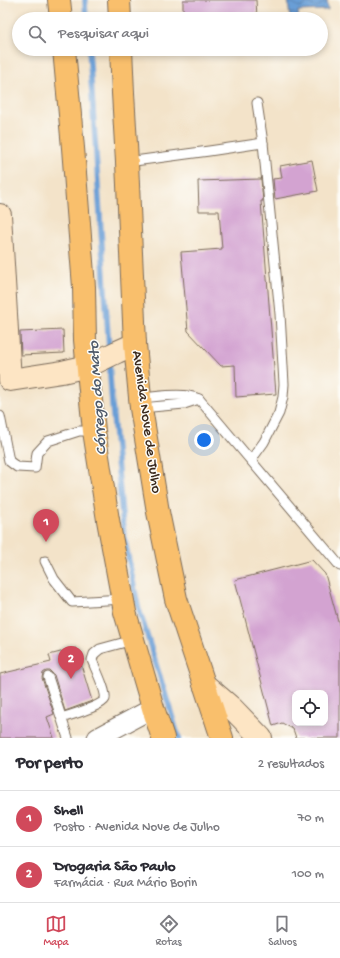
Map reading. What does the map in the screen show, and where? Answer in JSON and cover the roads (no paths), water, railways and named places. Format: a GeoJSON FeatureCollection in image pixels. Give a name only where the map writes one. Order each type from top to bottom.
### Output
{"type":"FeatureCollection","features":[{"type":"Feature","properties":{"kind":"main road"},"geometry":{"type":"LineString","coordinates":[[59,0],[60,12]]}},
{"type":"Feature","properties":{"kind":"main road"},"geometry":{"type":"LineString","coordinates":[[120,0],[120,12]]}},
{"type":"Feature","properties":{"kind":"main road"},"geometry":{"type":"LineString","coordinates":[[65,56],[74,148],[84,287],[85,340],[90,365],[94,431],[108,520],[125,612],[163,738]]}},
{"type":"Feature","properties":{"kind":"main road","name":"Avenida Nove de Julho"},"geometry":{"type":"LineString","coordinates":[[121,56],[127,162],[126,348],[140,403],[158,512],[176,599],[222,738]]}},
{"type":"Feature","properties":{"kind":"street"},"geometry":{"type":"LineString","coordinates":[[0,215],[5,381],[62,372],[90,365],[126,348]]}},
{"type":"Feature","properties":{"kind":"street"},"geometry":{"type":"LineString","coordinates":[[204,684],[232,708],[262,738]]}},
{"type":"Feature","properties":{"kind":"street"},"geometry":{"type":"LineString","coordinates":[[97,738],[153,708]]}},
{"type":"Feature","properties":{"kind":"lane"},"geometry":{"type":"LineString","coordinates":[[250,460],[264,442],[279,413],[283,397],[284,384],[280,314],[263,143],[256,103]]}},
{"type":"Feature","properties":{"kind":"lane"},"geometry":{"type":"LineString","coordinates":[[127,162],[263,143]]}},
{"type":"Feature","properties":{"kind":"lane"},"geometry":{"type":"LineString","coordinates":[[140,403],[184,404],[199,399],[340,566]]}},
{"type":"Feature","properties":{"kind":"lane"},"geometry":{"type":"LineString","coordinates":[[0,416],[8,461],[17,467],[35,468],[37,453],[48,441],[80,431],[94,431]]}},
{"type":"Feature","properties":{"kind":"lane"},"geometry":{"type":"LineString","coordinates":[[45,561],[54,579],[72,602],[123,599]]}},
{"type":"Feature","properties":{"kind":"lane"},"geometry":{"type":"LineString","coordinates":[[62,718],[102,703],[105,698],[92,660],[94,654],[100,649],[133,640]]}},
{"type":"Feature","properties":{"kind":"lane"},"geometry":{"type":"LineString","coordinates":[[48,677],[68,738]]}},
{"type":"Feature","properties":{"kind":"water"},"geometry":{"type":"Polygon","coordinates":[[[288,0],[327,0],[328,10],[289,12],[288,0]]]}},
{"type":"Feature","properties":{"kind":"waterway","name":"Córrego do Mato"},"geometry":{"type":"LineString","coordinates":[[85,0],[86,12]]}},
{"type":"Feature","properties":{"kind":"waterway","name":"Córrego do Mato"},"geometry":{"type":"LineString","coordinates":[[89,56],[109,350]]}},
{"type":"Feature","properties":{"kind":"waterway","name":"Córrego do Mato"},"geometry":{"type":"LineString","coordinates":[[109,361],[124,536],[138,606],[179,738]]}},
{"type":"Feature","properties":{"kind":"place","name":"Shell"},"geometry":{"type":"Point","coordinates":[46,542]}},
{"type":"Feature","properties":{"kind":"place","name":"Drogaria São Paulo"},"geometry":{"type":"Point","coordinates":[71,679]}}]}
